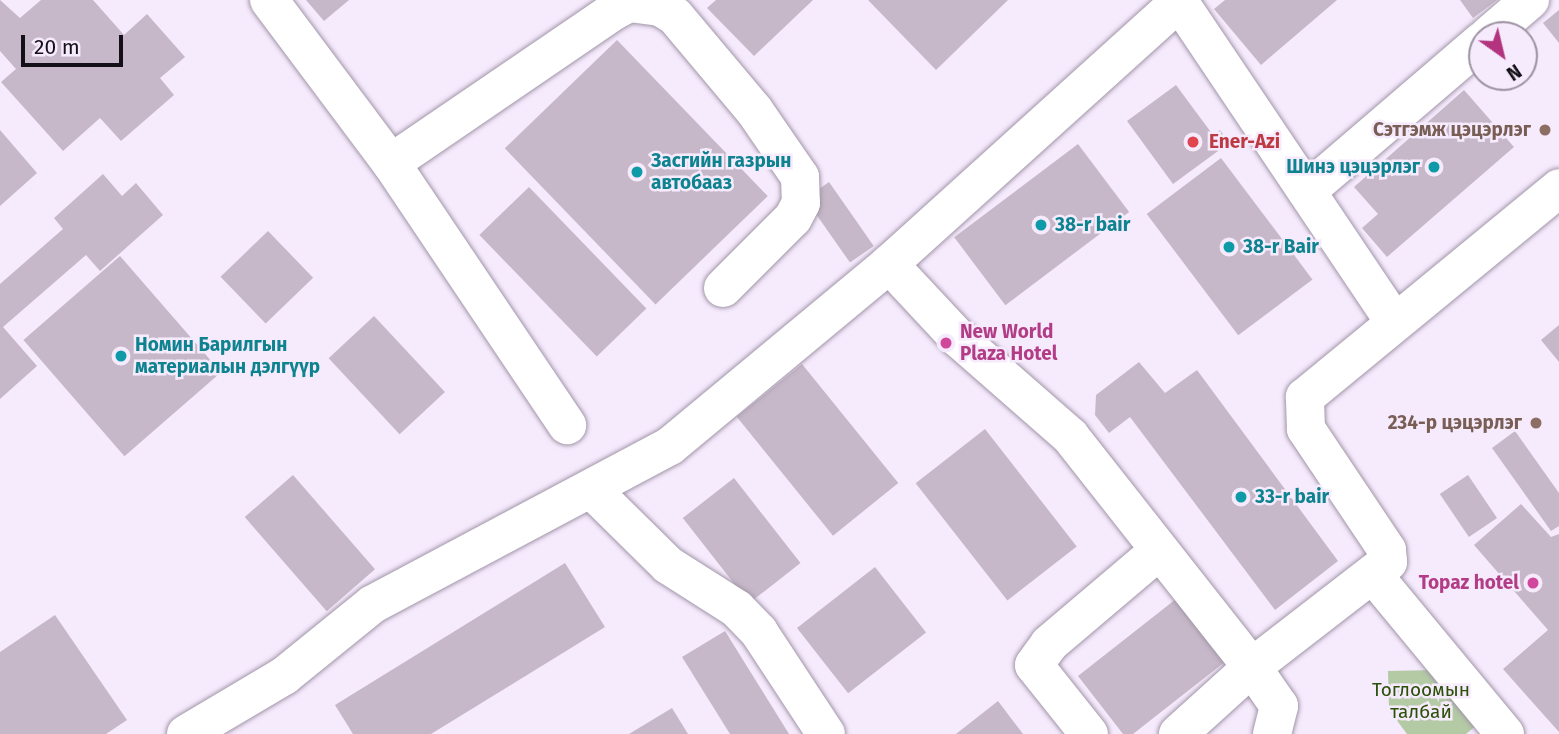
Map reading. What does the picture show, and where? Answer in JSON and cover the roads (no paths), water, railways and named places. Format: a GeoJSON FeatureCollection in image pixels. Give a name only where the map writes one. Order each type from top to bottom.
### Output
{"type":"FeatureCollection","features":[{"type":"Feature","properties":{"kind":"street"},"geometry":{"type":"LineString","coordinates":[[269,0],[391,163],[567,425]]}},
{"type":"Feature","properties":{"kind":"street"},"geometry":{"type":"LineString","coordinates":[[1505,21],[1530,0]]}},
{"type":"Feature","properties":{"kind":"street"},"geometry":{"type":"LineString","coordinates":[[186,734],[284,676],[373,604],[593,491],[670,446],[889,264],[1180,1],[1394,322]]}},
{"type":"Feature","properties":{"kind":"street"},"geometry":{"type":"LineString","coordinates":[[391,163],[614,11],[629,3],[660,7],[675,16],[754,110],[800,177],[800,203],[793,218],[723,288]]}},
{"type":"Feature","properties":{"kind":"street"},"geometry":{"type":"LineString","coordinates":[[1307,191],[1468,53]]}},
{"type":"Feature","properties":{"kind":"street"},"geometry":{"type":"LineString","coordinates":[[1178,734],[1252,667],[1375,577],[1388,562],[1387,550],[1306,429],[1302,410],[1305,397],[1559,188]]}},
{"type":"Feature","properties":{"kind":"street"},"geometry":{"type":"LineString","coordinates":[[889,264],[958,338],[1070,436],[1252,667],[1279,706],[1272,734]]}},
{"type":"Feature","properties":{"kind":"street"},"geometry":{"type":"LineString","coordinates":[[593,491],[667,565],[737,609],[759,632],[826,734]]}},
{"type":"Feature","properties":{"kind":"street"},"geometry":{"type":"LineString","coordinates":[[1089,734],[1034,665],[1049,644],[1160,550]]}},
{"type":"Feature","properties":{"kind":"street"},"geometry":{"type":"LineString","coordinates":[[1375,577],[1504,734]]}},
{"type":"Feature","properties":{"kind":"place","name":"Сэтгэмж цэцэрлэг"},"geometry":{"type":"Point","coordinates":[1545,130]}},
{"type":"Feature","properties":{"kind":"place","name":"Ener-Azi"},"geometry":{"type":"Point","coordinates":[1193,142]}},
{"type":"Feature","properties":{"kind":"place","name":"Шинэ цэцэрлэг"},"geometry":{"type":"Point","coordinates":[1434,167]}},
{"type":"Feature","properties":{"kind":"place","name":"Засгийн газрын автобааз"},"geometry":{"type":"Point","coordinates":[637,172]}},
{"type":"Feature","properties":{"kind":"place","name":"38-r bair"},"geometry":{"type":"Point","coordinates":[1041,225]}},
{"type":"Feature","properties":{"kind":"place","name":"38-r Bair"},"geometry":{"type":"Point","coordinates":[1229,247]}},
{"type":"Feature","properties":{"kind":"place","name":"New World Plaza Hotel"},"geometry":{"type":"Point","coordinates":[946,343]}},
{"type":"Feature","properties":{"kind":"place","name":"Номин Барилгын материалын дэлгүүр"},"geometry":{"type":"Point","coordinates":[121,356]}},
{"type":"Feature","properties":{"kind":"place","name":"234-р цэцэрлэг"},"geometry":{"type":"Point","coordinates":[1536,423]}},
{"type":"Feature","properties":{"kind":"place","name":"33-r bair"},"geometry":{"type":"Point","coordinates":[1241,497]}},
{"type":"Feature","properties":{"kind":"place","name":"Topaz hotel"},"geometry":{"type":"Point","coordinates":[1533,583]}},
{"type":"Feature","properties":{"kind":"park label","name":"Тоглоомын талбай"},"geometry":{"type":"Point","coordinates":[1421,701]}}]}
